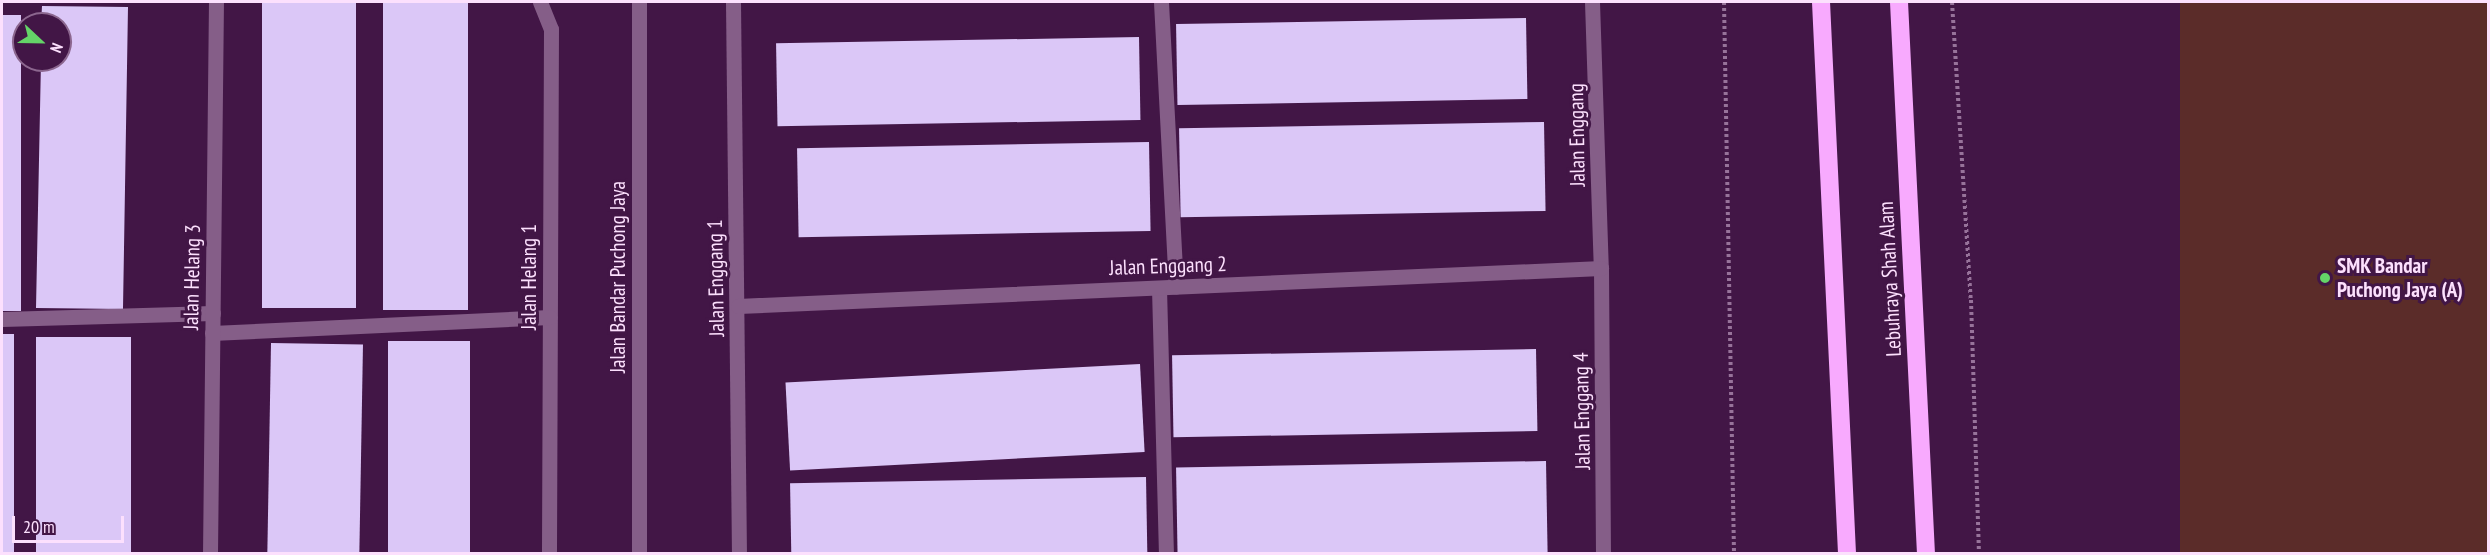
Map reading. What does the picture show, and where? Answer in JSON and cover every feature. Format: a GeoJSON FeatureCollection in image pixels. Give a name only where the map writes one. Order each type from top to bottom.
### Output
{"type":"FeatureCollection","features":[{"type":"Feature","properties":{"kind":"highway"},"geometry":{"type":"LineString","coordinates":[[1821,2],[1847,554]]}},
{"type":"Feature","properties":{"kind":"highway","name":"Lebuhraya Shah Alam"},"geometry":{"type":"LineString","coordinates":[[1899,2],[1926,554]]}},
{"type":"Feature","properties":{"kind":"street","name":"Jalan Helang 3"},"geometry":{"type":"LineString","coordinates":[[210,554],[216,2]]}},
{"type":"Feature","properties":{"kind":"street","name":"Jalan Helang 1"},"geometry":{"type":"LineString","coordinates":[[540,2],[550,29],[549,554]]}},
{"type":"Feature","properties":{"kind":"street","name":"Jalan Bandar Puchong Jaya"},"geometry":{"type":"LineString","coordinates":[[639,2],[639,554]]}},
{"type":"Feature","properties":{"kind":"street","name":"Jalan Enggang 1"},"geometry":{"type":"LineString","coordinates":[[733,2],[739,554]]}},
{"type":"Feature","properties":{"kind":"street"},"geometry":{"type":"LineString","coordinates":[[1161,2],[1176,287]]}},
{"type":"Feature","properties":{"kind":"street","name":"Jalan Enggang"},"geometry":{"type":"LineString","coordinates":[[1592,2],[1601,268]]}},
{"type":"Feature","properties":{"kind":"street","name":"Jalan Enggang 2"},"geometry":{"type":"LineString","coordinates":[[738,306],[1601,268]]}},
{"type":"Feature","properties":{"kind":"street","name":"Jalan Enggang 4"},"geometry":{"type":"LineString","coordinates":[[1601,268],[1603,554]]}},
{"type":"Feature","properties":{"kind":"street"},"geometry":{"type":"LineString","coordinates":[[1159,288],[1166,554]]}},
{"type":"Feature","properties":{"kind":"street"},"geometry":{"type":"LineString","coordinates":[[2,319],[213,313]]}},
{"type":"Feature","properties":{"kind":"street"},"geometry":{"type":"LineString","coordinates":[[212,333],[550,317]]}},
{"type":"Feature","properties":{"kind":"path"},"geometry":{"type":"LineString","coordinates":[[1724,2],[1734,554]]}},
{"type":"Feature","properties":{"kind":"path"},"geometry":{"type":"LineString","coordinates":[[1952,2],[1971,300],[1979,554]]}},
{"type":"Feature","properties":{"kind":"shaded area","name":"SMK Bandar Puchong Jaya (A)"},"geometry":{"type":"Polygon","coordinates":[[[2180,2],[2488,2],[2488,553],[2180,553],[2180,2]]]}},
{"type":"Feature","properties":{"kind":"building"},"geometry":{"type":"Polygon","coordinates":[[[262,2],[356,2],[356,308],[262,308],[262,2]]]}},
{"type":"Feature","properties":{"kind":"building"},"geometry":{"type":"Polygon","coordinates":[[[383,2],[468,2],[468,310],[383,310],[383,2]]]}},
{"type":"Feature","properties":{"kind":"building"},"geometry":{"type":"Polygon","coordinates":[[[42,6],[128,7],[123,309],[36,308],[41,72],[72,72],[72,12],[42,12],[42,6]]]}},
{"type":"Feature","properties":{"kind":"building"},"geometry":{"type":"Polygon","coordinates":[[[2,15],[12,15],[12,72],[21,72],[21,311],[2,311],[2,15]]]}},
{"type":"Feature","properties":{"kind":"building"},"geometry":{"type":"Polygon","coordinates":[[[1526,18],[1527,99],[1177,105],[1176,24],[1526,18]]]}},
{"type":"Feature","properties":{"kind":"building"},"geometry":{"type":"Polygon","coordinates":[[[1139,37],[1140,120],[778,126],[776,43],[1139,37]]]}},
{"type":"Feature","properties":{"kind":"building"},"geometry":{"type":"Polygon","coordinates":[[[1544,122],[1546,211],[1181,217],[1179,128],[1544,122]]]}},
{"type":"Feature","properties":{"kind":"building"},"geometry":{"type":"Polygon","coordinates":[[[1149,142],[1151,231],[799,237],[797,148],[1149,142]]]}},
{"type":"Feature","properties":{"kind":"building"},"geometry":{"type":"Polygon","coordinates":[[[2,334],[14,334],[14,554],[2,554],[2,334]]]}},
{"type":"Feature","properties":{"kind":"building"},"geometry":{"type":"Polygon","coordinates":[[[36,337],[131,337],[131,554],[36,554],[36,337]]]}},
{"type":"Feature","properties":{"kind":"building"},"geometry":{"type":"Polygon","coordinates":[[[388,341],[470,341],[470,554],[388,554],[388,341]]]}},
{"type":"Feature","properties":{"kind":"building"},"geometry":{"type":"Polygon","coordinates":[[[271,343],[363,345],[359,554],[267,554],[271,343]]]}},
{"type":"Feature","properties":{"kind":"building"},"geometry":{"type":"Polygon","coordinates":[[[1536,349],[1537,431],[1173,437],[1172,355],[1536,349]]]}},
{"type":"Feature","properties":{"kind":"building"},"geometry":{"type":"Polygon","coordinates":[[[1140,364],[1145,452],[790,470],[785,383],[1140,364]]]}},
{"type":"Feature","properties":{"kind":"building"},"geometry":{"type":"Polygon","coordinates":[[[1546,461],[1548,554],[1178,554],[1176,467],[1546,461]]]}},
{"type":"Feature","properties":{"kind":"building"},"geometry":{"type":"Polygon","coordinates":[[[1146,477],[1147,554],[791,554],[790,483],[1146,477]]]}},
{"type":"Feature","properties":{"kind":"place","name":"SMK Bandar Puchong Jaya (A)"},"geometry":{"type":"Point","coordinates":[2325,278]}}]}
